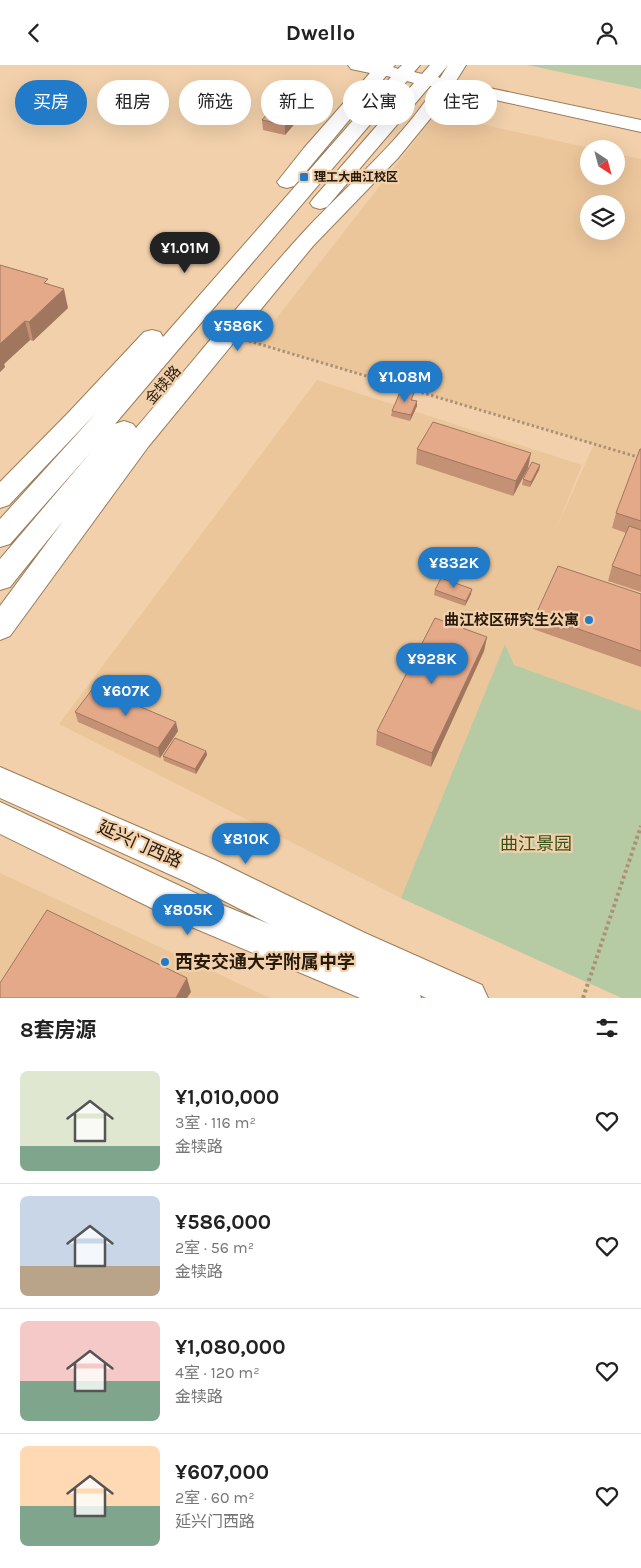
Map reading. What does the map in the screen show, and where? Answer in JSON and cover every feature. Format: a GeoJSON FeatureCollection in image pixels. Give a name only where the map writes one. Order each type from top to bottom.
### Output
{"type":"FeatureCollection","features":[{"type":"Feature","properties":{"kind":"street"},"geometry":{"type":"LineString","coordinates":[[357,65],[425,70],[548,89]]}},
{"type":"Feature","properties":{"kind":"street"},"geometry":{"type":"LineString","coordinates":[[0,628],[38,579],[115,470],[306,241],[391,154],[433,104],[425,70]]}},
{"type":"Feature","properties":{"kind":"street"},"geometry":{"type":"LineString","coordinates":[[0,498],[77,419],[249,232],[312,149],[425,70],[641,126]]}},
{"type":"Feature","properties":{"kind":"street","name":"金犊路"},"geometry":{"type":"LineString","coordinates":[[0,537],[425,70]]}},
{"type":"Feature","properties":{"kind":"street","name":"金犊路"},"geometry":{"type":"LineString","coordinates":[[0,579],[83,477],[425,70]]}},
{"type":"Feature","properties":{"kind":"street","name":"延兴门西路"},"geometry":{"type":"LineString","coordinates":[[0,782],[203,871],[352,946],[469,998]]}},
{"type":"Feature","properties":{"kind":"street"},"geometry":{"type":"LineString","coordinates":[[0,817],[195,911],[361,979],[402,998]]}},
{"type":"Feature","properties":{"kind":"path"},"geometry":{"type":"LineString","coordinates":[[228,334],[641,458]]}},
{"type":"Feature","properties":{"kind":"path"},"geometry":{"type":"LineString","coordinates":[[583,998],[641,826]]}},
{"type":"Feature","properties":{"kind":"shaded area"},"geometry":{"type":"Polygon","coordinates":[[[427,125],[486,125],[580,146],[580,185],[625,185],[625,156],[641,159],[641,998],[622,998],[401,898],[59,724],[317,380],[582,465],[556,529],[594,444],[257,343],[427,125]]]}},
{"type":"Feature","properties":{"kind":"shaded area"},"geometry":{"type":"Polygon","coordinates":[[[0,873],[270,998],[0,998],[0,873]]]}},
{"type":"Feature","properties":{"kind":"green space"},"geometry":{"type":"Polygon","coordinates":[[[527,65],[641,65],[641,89],[527,65]]]}},
{"type":"Feature","properties":{"kind":"green space","name":"曲江景园"},"geometry":{"type":"Polygon","coordinates":[[[505,644],[514,665],[641,711],[641,998],[622,998],[401,898],[505,644]]]}},
{"type":"Feature","properties":{"kind":"building"},"geometry":{"type":"Polygon","coordinates":[[[0,265],[48,279],[44,283],[64,289],[29,322],[25,321],[0,344],[0,265]]]}},
{"type":"Feature","properties":{"kind":"building"},"geometry":{"type":"Polygon","coordinates":[[[401,390],[414,393],[411,400],[417,401],[411,415],[392,411],[401,390]]]}},
{"type":"Feature","properties":{"kind":"building"},"geometry":{"type":"Polygon","coordinates":[[[433,422],[531,453],[516,481],[417,449],[433,422]]]}},
{"type":"Feature","properties":{"kind":"building"},"geometry":{"type":"Polygon","coordinates":[[[641,449],[641,521],[616,513],[641,449]]]}},
{"type":"Feature","properties":{"kind":"building"},"geometry":{"type":"Polygon","coordinates":[[[532,462],[540,465],[531,482],[523,479],[532,462]]]}},
{"type":"Feature","properties":{"kind":"building"},"geometry":{"type":"Polygon","coordinates":[[[629,526],[641,530],[641,576],[612,566],[629,526]]]}},
{"type":"Feature","properties":{"kind":"building","name":"曲江校区研究生公寓"},"geometry":{"type":"Polygon","coordinates":[[[558,566],[641,594],[641,651],[536,614],[558,566]]]}},
{"type":"Feature","properties":{"kind":"building"},"geometry":{"type":"Polygon","coordinates":[[[441,578],[472,589],[466,601],[435,590],[441,578]]]}},
{"type":"Feature","properties":{"kind":"building"},"geometry":{"type":"Polygon","coordinates":[[[435,618],[487,637],[432,753],[377,731],[435,618]]]}},
{"type":"Feature","properties":{"kind":"building"},"geometry":{"type":"Polygon","coordinates":[[[94,687],[176,722],[158,748],[75,712],[94,687]]]}},
{"type":"Feature","properties":{"kind":"building"},"geometry":{"type":"Polygon","coordinates":[[[175,738],[206,751],[195,769],[163,756],[175,738]]]}},
{"type":"Feature","properties":{"kind":"building"},"geometry":{"type":"Polygon","coordinates":[[[47,910],[187,978],[176,998],[0,998],[0,983],[47,910]]]}},
{"type":"Feature","properties":{"kind":"place","name":"理工大曲江校区"},"geometry":{"type":"Point","coordinates":[304,177]}},
{"type":"Feature","properties":{"kind":"place","name":"曲江校区研究生公寓"},"geometry":{"type":"Point","coordinates":[589,620]}},
{"type":"Feature","properties":{"kind":"place","name":"西安交通大学附属中学"},"geometry":{"type":"Point","coordinates":[165,962]}}]}
